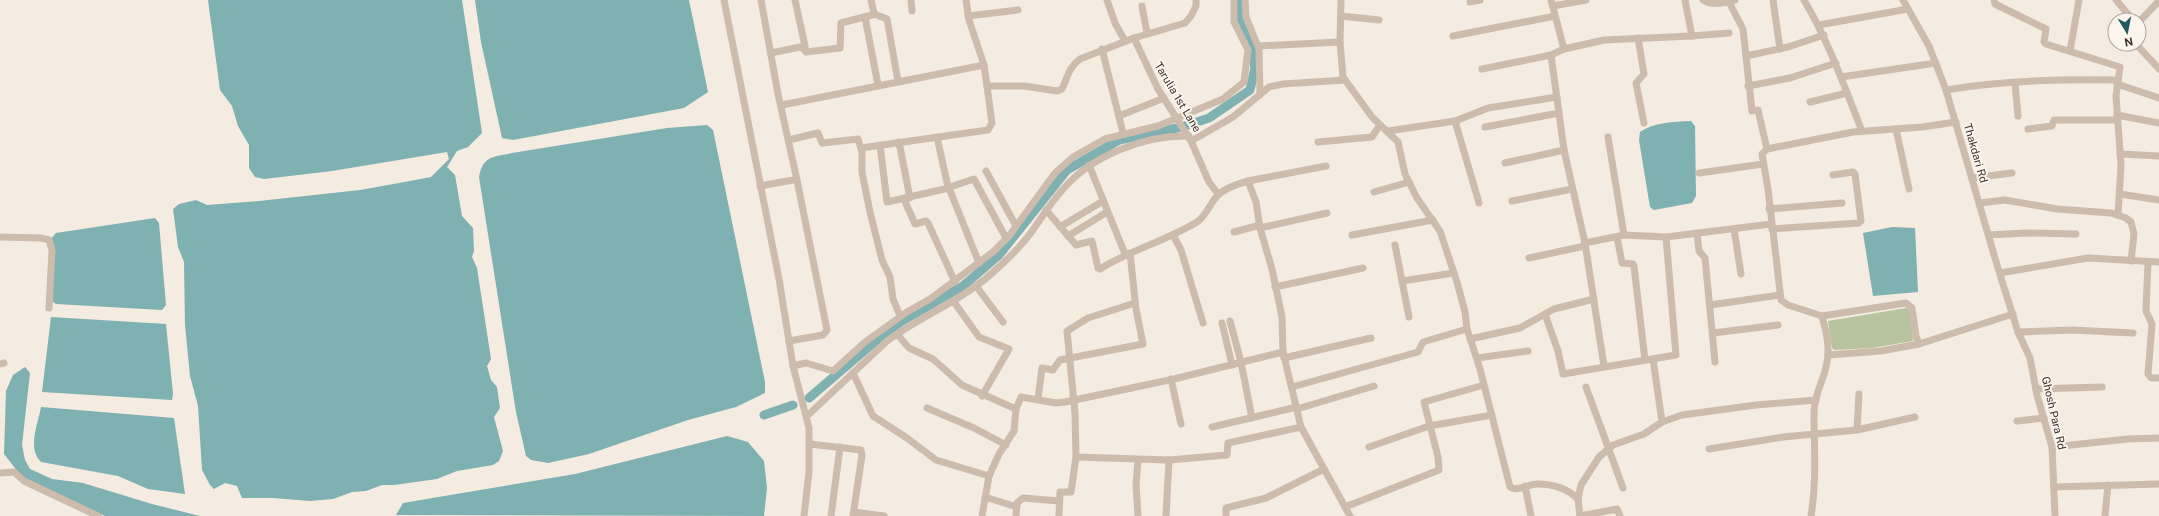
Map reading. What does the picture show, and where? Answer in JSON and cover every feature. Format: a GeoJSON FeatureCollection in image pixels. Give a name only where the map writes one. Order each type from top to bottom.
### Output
{"type":"FeatureCollection","features":[{"type":"Feature","properties":{"kind":"street"},"geometry":{"type":"LineString","coordinates":[[724,0],[779,278],[793,366],[807,416],[810,444],[804,516]]}},
{"type":"Feature","properties":{"kind":"street"},"geometry":{"type":"LineString","coordinates":[[761,0],[778,94],[782,105],[826,330],[823,335],[789,341]]}},
{"type":"Feature","properties":{"kind":"street"},"geometry":{"type":"LineString","coordinates":[[795,0],[805,44],[802,47]]}},
{"type":"Feature","properties":{"kind":"street"},"geometry":{"type":"LineString","coordinates":[[871,0],[874,14]]}},
{"type":"Feature","properties":{"kind":"street"},"geometry":{"type":"LineString","coordinates":[[911,0],[912,11]]}},
{"type":"Feature","properties":{"kind":"street"},"geometry":{"type":"LineString","coordinates":[[861,148],[984,131],[992,127],[984,65],[973,36],[966,0]]}},
{"type":"Feature","properties":{"kind":"street"},"geometry":{"type":"LineString","coordinates":[[1107,0],[1115,23],[1125,41]]}},
{"type":"Feature","properties":{"kind":"street"},"geometry":{"type":"LineString","coordinates":[[987,86],[1020,86],[1060,90],[1073,64],[1102,49],[1148,33],[1185,23],[1191,16],[1196,6],[1196,0]]}},
{"type":"Feature","properties":{"kind":"street"},"geometry":{"type":"LineString","coordinates":[[793,366],[806,363],[833,371],[865,342],[900,316],[930,299],[954,282],[979,263],[1006,238],[1055,173],[1073,157],[1105,139],[1123,133],[1158,126],[1178,120],[1223,98],[1244,82],[1248,50],[1234,22],[1234,0]]}},
{"type":"Feature","properties":{"kind":"street"},"geometry":{"type":"LineString","coordinates":[[1245,0],[1247,21],[1258,46],[1260,95]]}},
{"type":"Feature","properties":{"kind":"street"},"geometry":{"type":"LineString","coordinates":[[1341,0],[1340,42],[1343,77],[1372,117],[1398,142],[1405,174],[1440,231],[1465,312],[1467,330],[1484,385],[1510,487],[1514,489],[1536,484],[1553,486],[1569,490],[1578,499]]}},
{"type":"Feature","properties":{"kind":"street"},"geometry":{"type":"LineString","coordinates":[[1470,2],[1480,0]]}},
{"type":"Feature","properties":{"kind":"street"},"geometry":{"type":"LineString","coordinates":[[1564,49],[1552,3],[1586,0]]}},
{"type":"Feature","properties":{"kind":"street"},"geometry":{"type":"LineString","coordinates":[[1685,0],[1692,36]]}},
{"type":"Feature","properties":{"kind":"street"},"geometry":{"type":"LineString","coordinates":[[1703,0],[1707,3],[1732,1],[1743,29],[1748,86],[1767,149]]}},
{"type":"Feature","properties":{"kind":"street"},"geometry":{"type":"LineString","coordinates":[[1773,0],[1780,49]]}},
{"type":"Feature","properties":{"kind":"street"},"geometry":{"type":"LineString","coordinates":[[1804,0],[1824,35],[1862,131]]}},
{"type":"Feature","properties":{"kind":"street","name":"Thakdari Rd"},"geometry":{"type":"LineString","coordinates":[[1903,0],[1929,46],[1946,90],[2013,316]]}},
{"type":"Feature","properties":{"kind":"street"},"geometry":{"type":"LineString","coordinates":[[1994,0],[1995,4],[2046,29],[2044,42],[2046,44],[2120,67],[2117,117],[2120,154],[2118,184],[2120,194],[2118,215]]}},
{"type":"Feature","properties":{"kind":"street"},"geometry":{"type":"LineString","coordinates":[[2070,52],[2079,0]]}},
{"type":"Feature","properties":{"kind":"street"},"geometry":{"type":"LineString","coordinates":[[2116,0],[2126,12]]}},
{"type":"Feature","properties":{"kind":"street"},"geometry":{"type":"LineString","coordinates":[[2147,14],[2159,1]]}},
{"type":"Feature","properties":{"kind":"street"},"geometry":{"type":"LineString","coordinates":[[1142,6],[1148,33]]}},
{"type":"Feature","properties":{"kind":"street"},"geometry":{"type":"LineString","coordinates":[[1819,25],[1908,9]]}},
{"type":"Feature","properties":{"kind":"street"},"geometry":{"type":"LineString","coordinates":[[968,16],[1018,10]]}},
{"type":"Feature","properties":{"kind":"street"},"geometry":{"type":"LineString","coordinates":[[802,47],[806,52],[839,49],[841,47],[841,23],[874,14],[887,19],[898,81]]}},
{"type":"Feature","properties":{"kind":"street"},"geometry":{"type":"LineString","coordinates":[[1341,16],[1379,20]]}},
{"type":"Feature","properties":{"kind":"street"},"geometry":{"type":"LineString","coordinates":[[1453,36],[1555,16]]}},
{"type":"Feature","properties":{"kind":"street"},"geometry":{"type":"LineString","coordinates":[[865,17],[878,85]]}},
{"type":"Feature","properties":{"kind":"street"},"geometry":{"type":"LineString","coordinates":[[1482,69],[1551,55],[1564,49],[1604,40],[1729,33]]}},
{"type":"Feature","properties":{"kind":"street"},"geometry":{"type":"LineString","coordinates":[[1746,56],[1780,49],[1824,35]]}},
{"type":"Feature","properties":{"kind":"street","name":"Tarulia 1st Lane"},"geometry":{"type":"LineString","coordinates":[[1134,38],[1146,66],[1189,137],[1209,182],[1218,194]]}},
{"type":"Feature","properties":{"kind":"street"},"geometry":{"type":"LineString","coordinates":[[1638,38],[1644,74],[1636,83],[1644,123]]}},
{"type":"Feature","properties":{"kind":"street"},"geometry":{"type":"LineString","coordinates":[[1258,46],[1340,42]]}},
{"type":"Feature","properties":{"kind":"street"},"geometry":{"type":"LineString","coordinates":[[771,53],[802,47]]}},
{"type":"Feature","properties":{"kind":"street"},"geometry":{"type":"LineString","coordinates":[[1102,49],[1120,116],[1123,133]]}},
{"type":"Feature","properties":{"kind":"street"},"geometry":{"type":"LineString","coordinates":[[2144,52],[2159,68]]}},
{"type":"Feature","properties":{"kind":"street"},"geometry":{"type":"LineString","coordinates":[[1551,55],[1564,150],[1585,244],[1604,366]]}},
{"type":"Feature","properties":{"kind":"street"},"geometry":{"type":"LineString","coordinates":[[1748,86],[1790,78],[1836,63]]}},
{"type":"Feature","properties":{"kind":"street"},"geometry":{"type":"LineString","coordinates":[[1841,77],[1936,63]]}},
{"type":"Feature","properties":{"kind":"street"},"geometry":{"type":"LineString","coordinates":[[782,105],[984,65]]}},
{"type":"Feature","properties":{"kind":"street"},"geometry":{"type":"LineString","coordinates":[[1946,90],[1974,84],[2015,83],[2070,78],[2118,82],[2159,98]]}},
{"type":"Feature","properties":{"kind":"street"},"geometry":{"type":"LineString","coordinates":[[807,416],[897,334],[954,302],[976,286],[1023,243],[1063,189],[1089,165],[1114,153],[1143,143],[1169,137],[1189,137],[1233,117],[1269,87],[1283,84],[1345,80]]}},
{"type":"Feature","properties":{"kind":"street"},"geometry":{"type":"LineString","coordinates":[[2015,83],[2018,116]]}},
{"type":"Feature","properties":{"kind":"street"},"geometry":{"type":"LineString","coordinates":[[1810,102],[1847,93]]}},
{"type":"Feature","properties":{"kind":"street"},"geometry":{"type":"LineString","coordinates":[[1388,131],[1455,121],[1488,108],[1556,97]]}},
{"type":"Feature","properties":{"kind":"street"},"geometry":{"type":"LineString","coordinates":[[1120,116],[1164,98]]}},
{"type":"Feature","properties":{"kind":"street"},"geometry":{"type":"LineString","coordinates":[[1485,127],[1559,113]]}},
{"type":"Feature","properties":{"kind":"street"},"geometry":{"type":"LineString","coordinates":[[2028,129],[2052,126],[2054,120],[2117,117],[2159,123]]}},
{"type":"Feature","properties":{"kind":"street"},"geometry":{"type":"LineString","coordinates":[[1455,121],[1460,145],[1479,203]]}},
{"type":"Feature","properties":{"kind":"street"},"geometry":{"type":"LineString","coordinates":[[1919,344],[1916,336],[1912,308],[1906,303],[1822,316],[1788,305],[1781,300],[1768,189],[1762,154],[1767,149],[1862,131],[1922,128],[1956,122]]}},
{"type":"Feature","properties":{"kind":"street"},"geometry":{"type":"LineString","coordinates":[[1318,142],[1372,138],[1380,125]]}},
{"type":"Feature","properties":{"kind":"street"},"geometry":{"type":"LineString","coordinates":[[1896,129],[1909,189]]}},
{"type":"Feature","properties":{"kind":"street"},"geometry":{"type":"LineString","coordinates":[[789,140],[818,133],[822,143],[857,138],[861,148],[862,172],[866,193],[882,260],[890,277],[893,296],[900,316]]}},
{"type":"Feature","properties":{"kind":"street"},"geometry":{"type":"LineString","coordinates":[[1608,136],[1621,236],[1622,263],[1633,264],[1634,266],[1645,360]]}},
{"type":"Feature","properties":{"kind":"street"},"geometry":{"type":"LineString","coordinates":[[937,137],[948,187],[958,215],[979,263]]}},
{"type":"Feature","properties":{"kind":"street"},"geometry":{"type":"LineString","coordinates":[[899,142],[907,198],[914,224],[926,221],[928,223],[954,282]]}},
{"type":"Feature","properties":{"kind":"street"},"geometry":{"type":"LineString","coordinates":[[880,145],[886,201],[889,203],[974,179],[1006,238]]}},
{"type":"Feature","properties":{"kind":"street"},"geometry":{"type":"LineString","coordinates":[[1505,162],[1564,150]]}},
{"type":"Feature","properties":{"kind":"street"},"geometry":{"type":"LineString","coordinates":[[2120,154],[2159,156]]}},
{"type":"Feature","properties":{"kind":"street"},"geometry":{"type":"LineString","coordinates":[[1699,173],[1763,164]]}},
{"type":"Feature","properties":{"kind":"street"},"geometry":{"type":"LineString","coordinates":[[1038,399],[1042,368],[1053,370],[1060,360],[1143,344],[1127,254],[1103,201],[1089,165]]}},
{"type":"Feature","properties":{"kind":"street"},"geometry":{"type":"LineString","coordinates":[[1046,210],[1077,246],[1092,241],[1099,269],[1127,254],[1173,235],[1199,221],[1218,194],[1233,186],[1248,181],[1326,166]]}},
{"type":"Feature","properties":{"kind":"street"},"geometry":{"type":"LineString","coordinates":[[986,171],[1016,226]]}},
{"type":"Feature","properties":{"kind":"street"},"geometry":{"type":"LineString","coordinates":[[1529,258],[1621,236],[1666,237],[1734,229],[1859,223],[1861,221],[1855,174],[1853,172],[1833,175]]}},
{"type":"Feature","properties":{"kind":"street"},"geometry":{"type":"LineString","coordinates":[[1972,178],[2012,173]]}},
{"type":"Feature","properties":{"kind":"street"},"geometry":{"type":"LineString","coordinates":[[760,186],[792,180]]}},
{"type":"Feature","properties":{"kind":"street"},"geometry":{"type":"LineString","coordinates":[[1248,181],[1256,202],[1260,227],[1276,287],[1282,318],[1284,355],[1301,427],[1350,516]]}},
{"type":"Feature","properties":{"kind":"street"},"geometry":{"type":"LineString","coordinates":[[1374,192],[1409,182]]}},
{"type":"Feature","properties":{"kind":"street"},"geometry":{"type":"LineString","coordinates":[[1512,201],[1572,189]]}},
{"type":"Feature","properties":{"kind":"street"},"geometry":{"type":"LineString","coordinates":[[2120,194],[2159,200]]}},
{"type":"Feature","properties":{"kind":"street"},"geometry":{"type":"LineString","coordinates":[[1980,203],[2005,200],[2118,215],[2126,218],[2132,227],[2134,234],[2131,261]]}},
{"type":"Feature","properties":{"kind":"street"},"geometry":{"type":"LineString","coordinates":[[1060,227],[1103,201]]}},
{"type":"Feature","properties":{"kind":"street"},"geometry":{"type":"LineString","coordinates":[[1770,209],[1842,203]]}},
{"type":"Feature","properties":{"kind":"street"},"geometry":{"type":"LineString","coordinates":[[1068,236],[1108,212]]}},
{"type":"Feature","properties":{"kind":"street"},"geometry":{"type":"LineString","coordinates":[[1234,232],[1327,213]]}},
{"type":"Feature","properties":{"kind":"street"},"geometry":{"type":"LineString","coordinates":[[1352,235],[1433,220]]}},
{"type":"Feature","properties":{"kind":"street"},"geometry":{"type":"LineString","coordinates":[[1734,229],[1741,274]]}},
{"type":"Feature","properties":{"kind":"street"},"geometry":{"type":"LineString","coordinates":[[1697,233],[1699,251],[1705,258],[1715,362]]}},
{"type":"Feature","properties":{"kind":"street"},"geometry":{"type":"LineString","coordinates":[[1989,235],[2026,233],[2076,234]]}},
{"type":"Feature","properties":{"kind":"street"},"geometry":{"type":"LineString","coordinates":[[1173,235],[1182,254],[1203,323]]}},
{"type":"Feature","properties":{"kind":"street"},"geometry":{"type":"LineString","coordinates":[[1545,314],[1558,351],[1563,374],[1676,355],[1666,237]]}},
{"type":"Feature","properties":{"kind":"street"},"geometry":{"type":"LineString","coordinates":[[0,238],[41,238],[49,240],[52,250],[49,308]]}},
{"type":"Feature","properties":{"kind":"street"},"geometry":{"type":"LineString","coordinates":[[1395,245],[1408,317]]}},
{"type":"Feature","properties":{"kind":"street"},"geometry":{"type":"LineString","coordinates":[[2000,273],[2088,258],[2159,262]]}},
{"type":"Feature","properties":{"kind":"street"},"geometry":{"type":"LineString","coordinates":[[2148,262],[2146,311],[2152,324],[2148,374],[2151,378],[2159,378]]}},
{"type":"Feature","properties":{"kind":"street"},"geometry":{"type":"LineString","coordinates":[[1276,287],[1363,268]]}},
{"type":"Feature","properties":{"kind":"street"},"geometry":{"type":"LineString","coordinates":[[1402,281],[1454,273]]}},
{"type":"Feature","properties":{"kind":"street"},"geometry":{"type":"LineString","coordinates":[[976,286],[1003,322]]}},
{"type":"Feature","properties":{"kind":"street"},"geometry":{"type":"LineString","coordinates":[[1710,305],[1780,295]]}},
{"type":"Feature","properties":{"kind":"street"},"geometry":{"type":"LineString","coordinates":[[1470,339],[1520,328],[1545,314],[1566,305],[1594,299]]}},
{"type":"Feature","properties":{"kind":"street"},"geometry":{"type":"LineString","coordinates":[[954,302],[979,337],[1009,349],[982,396]]}},
{"type":"Feature","properties":{"kind":"street"},"geometry":{"type":"LineString","coordinates":[[1059,516],[1060,492],[1070,493],[1071,491],[1076,457],[1067,330],[1088,318],[1135,303]]}},
{"type":"Feature","properties":{"kind":"street"},"geometry":{"type":"LineString","coordinates":[[1812,516],[1815,435],[1814,410],[1828,355],[1828,347],[1822,316]]}},
{"type":"Feature","properties":{"kind":"street"},"geometry":{"type":"LineString","coordinates":[[1828,355],[1881,351],[1919,344],[2013,316]]}},
{"type":"Feature","properties":{"kind":"street","name":"Ghosh Para Rd"},"geometry":{"type":"LineString","coordinates":[[2013,316],[2018,332],[2030,358],[2036,389],[2052,447],[2055,516]]}},
{"type":"Feature","properties":{"kind":"street"},"geometry":{"type":"LineString","coordinates":[[1230,321],[1241,362],[1252,418]]}},
{"type":"Feature","properties":{"kind":"street"},"geometry":{"type":"LineString","coordinates":[[1222,323],[1232,365]]}},
{"type":"Feature","properties":{"kind":"street"},"geometry":{"type":"LineString","coordinates":[[1712,333],[1778,325]]}},
{"type":"Feature","properties":{"kind":"street"},"geometry":{"type":"LineString","coordinates":[[1292,387],[1418,352],[1423,342],[1467,330]]}},
{"type":"Feature","properties":{"kind":"street"},"geometry":{"type":"LineString","coordinates":[[2018,332],[2072,330],[2133,333]]}},
{"type":"Feature","properties":{"kind":"street"},"geometry":{"type":"LineString","coordinates":[[897,334],[912,350],[933,359],[962,385],[982,396],[1016,409]]}},
{"type":"Feature","properties":{"kind":"street"},"geometry":{"type":"LineString","coordinates":[[982,516],[984,497],[989,476],[1014,431],[1016,409],[1021,397],[1056,402],[1073,400],[1241,362],[1371,338]]}},
{"type":"Feature","properties":{"kind":"street"},"geometry":{"type":"LineString","coordinates":[[1476,358],[1528,351]]}},
{"type":"Feature","properties":{"kind":"street"},"geometry":{"type":"LineString","coordinates":[[1653,359],[1662,422]]}},
{"type":"Feature","properties":{"kind":"street"},"geometry":{"type":"LineString","coordinates":[[853,373],[874,416],[936,460],[989,476]]}},
{"type":"Feature","properties":{"kind":"street"},"geometry":{"type":"LineString","coordinates":[[1171,379],[1181,424]]}},
{"type":"Feature","properties":{"kind":"street"},"geometry":{"type":"LineString","coordinates":[[1345,507],[1439,470],[1440,466],[1423,403],[1425,400],[1484,385]]}},
{"type":"Feature","properties":{"kind":"street"},"geometry":{"type":"LineString","coordinates":[[1212,427],[1297,408],[1374,386]]}},
{"type":"Feature","properties":{"kind":"street"},"geometry":{"type":"LineString","coordinates":[[1586,387],[1623,488]]}},
{"type":"Feature","properties":{"kind":"street"},"geometry":{"type":"LineString","coordinates":[[2036,389],[2102,387]]}},
{"type":"Feature","properties":{"kind":"street"},"geometry":{"type":"LineString","coordinates":[[1857,430],[1859,394]]}},
{"type":"Feature","properties":{"kind":"street"},"geometry":{"type":"LineString","coordinates":[[1620,516],[1617,509],[1580,516],[1578,499],[1581,485],[1599,457],[1609,448],[1644,434],[1662,422],[1682,415],[1756,405],[1816,400]]}},
{"type":"Feature","properties":{"kind":"street"},"geometry":{"type":"LineString","coordinates":[[927,408],[974,428],[1006,445]]}},
{"type":"Feature","properties":{"kind":"street"},"geometry":{"type":"LineString","coordinates":[[1369,447],[1430,426],[1492,415]]}},
{"type":"Feature","properties":{"kind":"street"},"geometry":{"type":"LineString","coordinates":[[1709,449],[1783,437],[1857,430],[1916,417]]}},
{"type":"Feature","properties":{"kind":"street"},"geometry":{"type":"LineString","coordinates":[[2017,421],[2044,418]]}},
{"type":"Feature","properties":{"kind":"street"},"geometry":{"type":"LineString","coordinates":[[1076,457],[1169,460],[1227,455],[1228,443],[1301,427]]}},
{"type":"Feature","properties":{"kind":"street"},"geometry":{"type":"LineString","coordinates":[[2052,447],[2128,439],[2159,438]]}},
{"type":"Feature","properties":{"kind":"street"},"geometry":{"type":"LineString","coordinates":[[810,444],[858,448],[862,452],[853,514],[884,516]]}},
{"type":"Feature","properties":{"kind":"street"},"geometry":{"type":"LineString","coordinates":[[831,516],[840,447]]}},
{"type":"Feature","properties":{"kind":"street"},"geometry":{"type":"LineString","coordinates":[[1138,460],[1136,485],[1138,516]]}},
{"type":"Feature","properties":{"kind":"street"},"geometry":{"type":"LineString","coordinates":[[1166,516],[1169,460]]}},
{"type":"Feature","properties":{"kind":"street"},"geometry":{"type":"LineString","coordinates":[[1226,516],[1226,508],[1266,498],[1324,469]]}},
{"type":"Feature","properties":{"kind":"street"},"geometry":{"type":"LineString","coordinates":[[0,473],[14,472],[24,481],[98,516]]}},
{"type":"Feature","properties":{"kind":"street"},"geometry":{"type":"LineString","coordinates":[[2054,487],[2159,484]]}},
{"type":"Feature","properties":{"kind":"street"},"geometry":{"type":"LineString","coordinates":[[2105,516],[2108,485]]}},
{"type":"Feature","properties":{"kind":"street"},"geometry":{"type":"LineString","coordinates":[[1525,486],[1531,516]]}},
{"type":"Feature","properties":{"kind":"street"},"geometry":{"type":"LineString","coordinates":[[984,497],[1017,507]]}},
{"type":"Feature","properties":{"kind":"street"},"geometry":{"type":"LineString","coordinates":[[1016,516],[1018,501],[1023,498],[1059,501]]}},
{"type":"Feature","properties":{"kind":"green space"},"geometry":{"type":"Polygon","coordinates":[[[1906,308],[1910,310],[1913,341],[1872,348],[1834,350],[1832,348],[1828,321],[1906,308]]]}},
{"type":"Feature","properties":{"kind":"water"},"geometry":{"type":"Polygon","coordinates":[[[208,0],[462,0],[482,133],[468,147],[457,151],[447,167],[455,175],[462,216],[473,228],[474,251],[472,257],[477,268],[491,359],[487,366],[491,380],[497,387],[500,408],[494,417],[503,451],[499,461],[493,465],[457,471],[437,479],[394,485],[382,485],[366,491],[352,492],[333,499],[310,501],[273,498],[242,498],[237,486],[225,483],[214,489],[210,485],[202,470],[198,406],[190,376],[185,325],[184,262],[178,247],[173,209],[179,204],[196,200],[207,205],[259,201],[360,190],[410,181],[431,177],[449,159],[447,152],[332,171],[264,179],[255,177],[249,168],[249,145],[238,126],[232,106],[220,90],[208,0]]]}},
{"type":"Feature","properties":{"kind":"water"},"geometry":{"type":"Polygon","coordinates":[[[475,0],[689,0],[708,92],[684,108],[513,140],[502,138],[481,42],[475,0]]]}},
{"type":"Feature","properties":{"kind":"water"},"geometry":{"type":"Polygon","coordinates":[[[1691,121],[1695,126],[1696,196],[1692,203],[1654,210],[1650,207],[1639,140],[1640,132],[1658,124],[1691,121]]]}},
{"type":"Feature","properties":{"kind":"water"},"geometry":{"type":"Polygon","coordinates":[[[707,125],[713,130],[765,382],[765,393],[736,407],[688,420],[589,454],[548,463],[531,460],[526,456],[516,412],[479,177],[483,165],[486,161],[494,157],[512,153],[667,128],[707,125]]]}},
{"type":"Feature","properties":{"kind":"water"},"geometry":{"type":"Polygon","coordinates":[[[155,218],[159,223],[166,305],[162,310],[56,304],[52,301],[51,239],[56,233],[155,218]]]}},
{"type":"Feature","properties":{"kind":"water"},"geometry":{"type":"Polygon","coordinates":[[[1892,227],[1915,228],[1918,292],[1873,296],[1863,233],[1892,227]]]}},
{"type":"Feature","properties":{"kind":"water"},"geometry":{"type":"Polygon","coordinates":[[[51,317],[166,324],[173,394],[172,400],[42,392],[51,317]]]}},
{"type":"Feature","properties":{"kind":"water"},"geometry":{"type":"Polygon","coordinates":[[[25,367],[30,373],[22,445],[25,460],[30,469],[52,479],[83,483],[152,504],[200,516],[105,516],[60,497],[22,477],[4,454],[6,391],[13,375],[25,367]]]}},
{"type":"Feature","properties":{"kind":"water"},"geometry":{"type":"Polygon","coordinates":[[[41,407],[174,418],[185,494],[148,489],[118,476],[41,462],[37,456],[34,443],[41,407]]]}},
{"type":"Feature","properties":{"kind":"water"},"geometry":{"type":"Polygon","coordinates":[[[727,436],[748,442],[764,461],[767,488],[764,516],[396,515],[403,503],[575,474],[727,436]]]}},
{"type":"Feature","properties":{"kind":"waterway"},"geometry":{"type":"LineString","coordinates":[[809,398],[871,345],[902,321],[963,286],[999,255],[1067,170],[1119,140],[1182,127],[1209,118],[1250,90],[1255,68],[1251,45],[1241,25],[1241,0]]}},
{"type":"Feature","properties":{"kind":"waterway"},"geometry":{"type":"LineString","coordinates":[[764,415],[793,405]]}}]}
